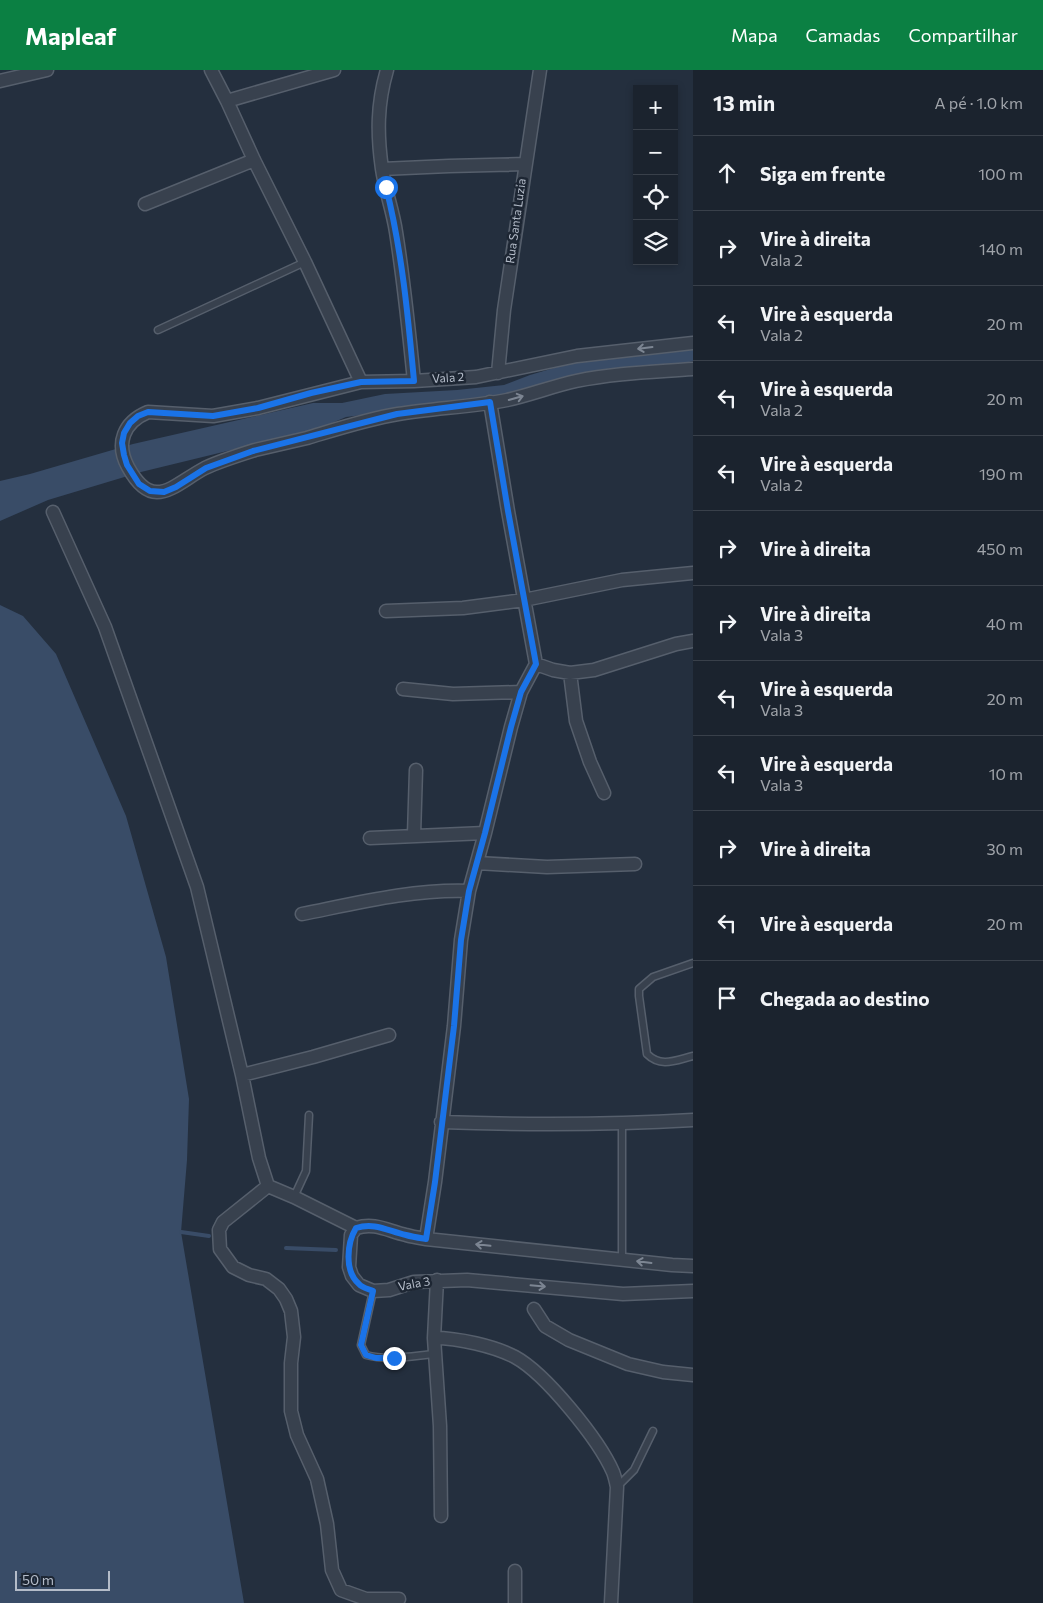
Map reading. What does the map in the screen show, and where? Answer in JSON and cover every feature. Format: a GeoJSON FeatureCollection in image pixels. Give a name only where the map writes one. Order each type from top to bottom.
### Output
{"type":"FeatureCollection","features":[{"type":"Feature","properties":{"kind":"street"},"geometry":{"type":"LineString","coordinates":[[0,81],[47,70]]}},
{"type":"Feature","properties":{"kind":"street"},"geometry":{"type":"LineString","coordinates":[[211,70],[305,262],[361,382]]}},
{"type":"Feature","properties":{"kind":"street"},"geometry":{"type":"LineString","coordinates":[[227,101],[334,70]]}},
{"type":"Feature","properties":{"kind":"street"},"geometry":{"type":"LineString","coordinates":[[387,70],[381,91],[378,116],[382,170],[394,216],[403,277],[414,381]]}},
{"type":"Feature","properties":{"kind":"street","name":"Rua Santa Luzia"},"geometry":{"type":"LineString","coordinates":[[498,373],[504,310],[524,164],[540,70]]}},
{"type":"Feature","properties":{"kind":"street"},"geometry":{"type":"LineString","coordinates":[[145,204],[254,160]]}},
{"type":"Feature","properties":{"kind":"street"},"geometry":{"type":"LineString","coordinates":[[382,170],[524,164]]}},
{"type":"Feature","properties":{"kind":"street","name":"Vala 2"},"geometry":{"type":"LineString","coordinates":[[693,343],[577,356],[476,377],[361,382],[311,393],[258,408],[213,416],[148,412],[138,416],[130,423],[124,433],[122,443],[127,465],[139,484],[150,491],[164,492],[176,487],[206,468],[253,451],[397,414],[507,400],[575,381],[609,375],[693,369]]}},
{"type":"Feature","properties":{"kind":"street"},"geometry":{"type":"LineString","coordinates":[[426,1239],[435,1182],[454,1026],[461,940],[469,891],[521,692],[536,664],[490,402]]}},
{"type":"Feature","properties":{"kind":"street"},"geometry":{"type":"LineString","coordinates":[[54,512],[105,627],[197,888],[242,1075],[258,1158],[268,1186],[294,1197],[353,1232]]}},
{"type":"Feature","properties":{"kind":"street"},"geometry":{"type":"LineString","coordinates":[[386,611],[463,608],[524,600],[622,580],[693,573]]}},
{"type":"Feature","properties":{"kind":"street"},"geometry":{"type":"LineString","coordinates":[[536,664],[552,670],[570,673],[594,670],[676,644],[693,642]]}},
{"type":"Feature","properties":{"kind":"street"},"geometry":{"type":"LineString","coordinates":[[570,673],[576,720],[590,762],[604,793]]}},
{"type":"Feature","properties":{"kind":"street"},"geometry":{"type":"LineString","coordinates":[[403,689],[453,694],[521,692]]}},
{"type":"Feature","properties":{"kind":"street"},"geometry":{"type":"LineString","coordinates":[[414,835],[416,770]]}},
{"type":"Feature","properties":{"kind":"street"},"geometry":{"type":"LineString","coordinates":[[370,838],[485,833]]}},
{"type":"Feature","properties":{"kind":"street"},"geometry":{"type":"LineString","coordinates":[[477,863],[547,867],[635,864]]}},
{"type":"Feature","properties":{"kind":"street"},"geometry":{"type":"LineString","coordinates":[[302,914],[386,897],[449,890],[469,891]]}},
{"type":"Feature","properties":{"kind":"street"},"geometry":{"type":"LineString","coordinates":[[242,1075],[314,1057],[389,1035]]}},
{"type":"Feature","properties":{"kind":"street"},"geometry":{"type":"LineString","coordinates":[[441,1122],[516,1125],[693,1120]]}},
{"type":"Feature","properties":{"kind":"street"},"geometry":{"type":"LineString","coordinates":[[268,1186],[223,1222],[219,1230],[220,1249],[233,1267],[249,1275],[266,1279],[279,1289],[288,1305],[294,1337],[290,1363],[291,1411],[296,1435],[317,1479],[327,1524],[332,1570],[341,1590],[366,1599],[399,1599]]}},
{"type":"Feature","properties":{"kind":"street"},"geometry":{"type":"LineString","coordinates":[[353,1232],[365,1225],[376,1225],[408,1236],[426,1239],[693,1266]]}},
{"type":"Feature","properties":{"kind":"street"},"geometry":{"type":"LineString","coordinates":[[353,1232],[348,1262],[352,1276],[359,1285],[373,1291]]}},
{"type":"Feature","properties":{"kind":"street"},"geometry":{"type":"LineString","coordinates":[[437,1280],[434,1338],[440,1426],[441,1516]]}},
{"type":"Feature","properties":{"kind":"street","name":"Vala 3"},"geometry":{"type":"LineString","coordinates":[[373,1291],[389,1290],[414,1282],[437,1280],[467,1280],[623,1294],[693,1291]]}},
{"type":"Feature","properties":{"kind":"street"},"geometry":{"type":"LineString","coordinates":[[534,1309],[545,1326],[569,1340],[628,1364],[663,1372],[693,1375]]}},
{"type":"Feature","properties":{"kind":"street"},"geometry":{"type":"LineString","coordinates":[[434,1338],[449,1338],[515,1357],[543,1378],[594,1439],[614,1473],[617,1487],[611,1603]]}},
{"type":"Feature","properties":{"kind":"street"},"geometry":{"type":"LineString","coordinates":[[515,1571],[515,1603]]}},
{"type":"Feature","properties":{"kind":"lane"},"geometry":{"type":"LineString","coordinates":[[158,330],[305,262]]}},
{"type":"Feature","properties":{"kind":"lane"},"geometry":{"type":"LineString","coordinates":[[693,963],[653,977],[639,989],[639,996],[646,1054],[652,1060],[661,1063],[693,1056]]}},
{"type":"Feature","properties":{"kind":"lane"},"geometry":{"type":"LineString","coordinates":[[294,1197],[306,1171],[309,1115]]}},
{"type":"Feature","properties":{"kind":"lane"},"geometry":{"type":"LineString","coordinates":[[622,1123],[622,1259]]}},
{"type":"Feature","properties":{"kind":"lane"},"geometry":{"type":"LineString","coordinates":[[373,1291],[361,1345],[366,1355],[376,1358],[394,1358],[435,1354]]}},
{"type":"Feature","properties":{"kind":"lane"},"geometry":{"type":"LineString","coordinates":[[617,1487],[634,1470],[654,1432]]}},
{"type":"Feature","properties":{"kind":"water"},"geometry":{"type":"Polygon","coordinates":[[[693,349],[693,361],[654,371],[508,397],[346,417],[318,429],[141,472],[48,500],[0,521],[0,481],[133,444],[313,403],[342,403],[385,394],[504,385],[571,363],[693,349]]]}},
{"type":"Feature","properties":{"kind":"water"},"geometry":{"type":"Polygon","coordinates":[[[0,605],[23,616],[56,654],[126,816],[166,957],[189,1099],[187,1160],[181,1232],[244,1603],[0,1603],[0,605]]]}},
{"type":"Feature","properties":{"kind":"waterway"},"geometry":{"type":"LineString","coordinates":[[181,1232],[209,1236]]}},
{"type":"Feature","properties":{"kind":"waterway"},"geometry":{"type":"LineString","coordinates":[[286,1248],[336,1250]]}},
{"type":"Feature","properties":{"kind":"route"},"geometry":{"type":"LineString","coordinates":[[386,187],[394,216],[403,277],[414,381],[361,382],[311,393],[258,408],[213,416],[176,412],[148,412],[138,416],[130,423],[124,433],[122,443],[127,465],[139,484],[150,491],[164,492],[176,487],[206,468],[253,451],[397,414],[490,402],[536,664],[521,692],[469,891],[461,940],[454,1026],[435,1182],[426,1239],[408,1236],[376,1225],[365,1225],[356,1228],[351,1236],[348,1262],[352,1276],[359,1285],[373,1291],[361,1345],[366,1355],[376,1358],[394,1358]]}}]}
